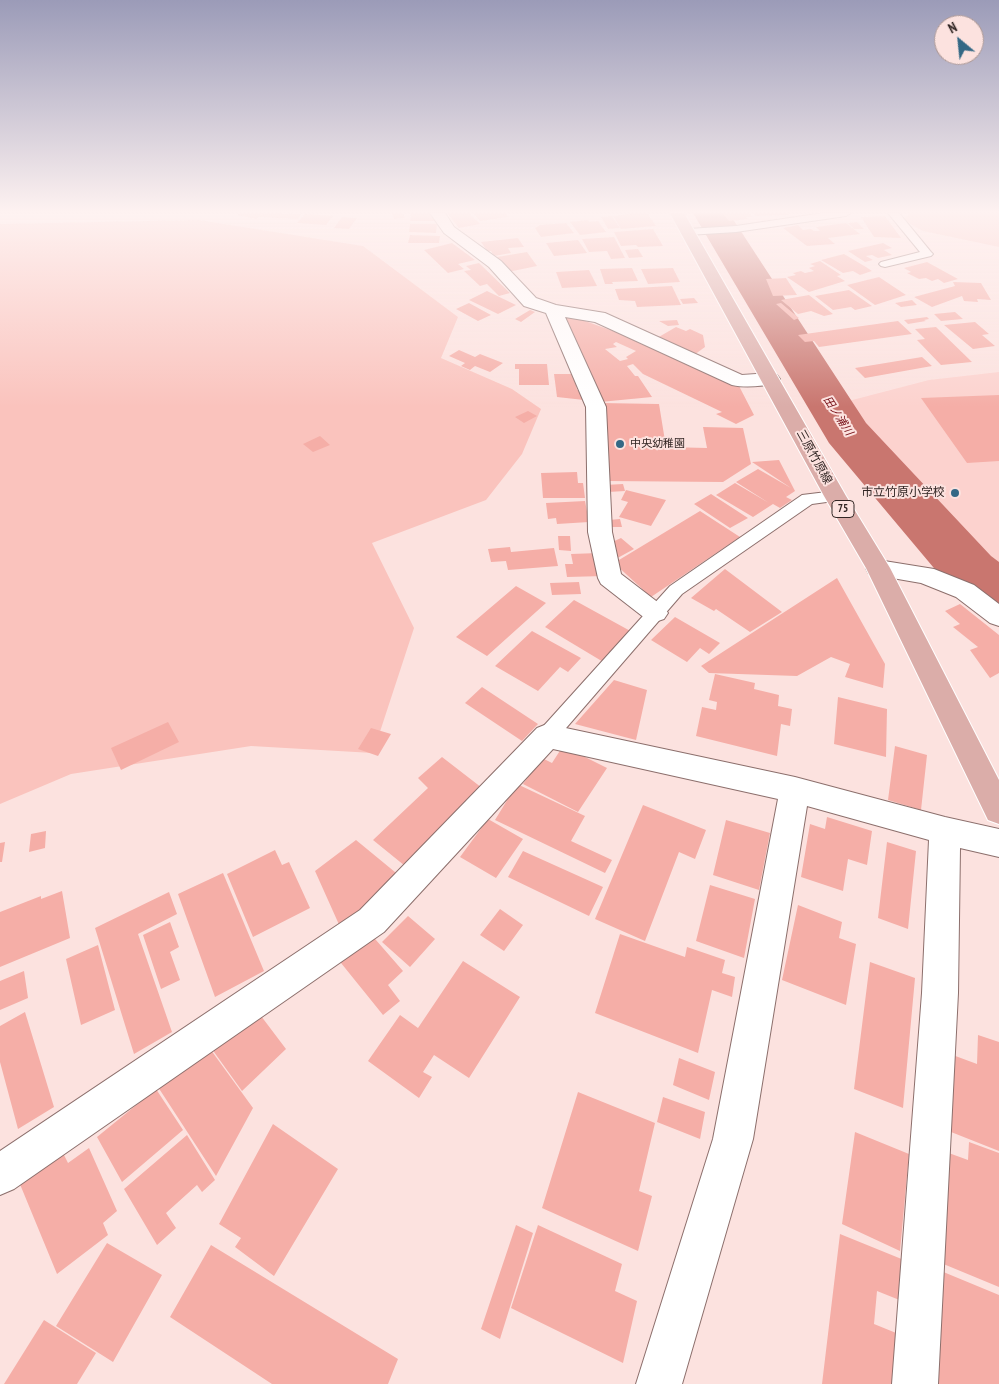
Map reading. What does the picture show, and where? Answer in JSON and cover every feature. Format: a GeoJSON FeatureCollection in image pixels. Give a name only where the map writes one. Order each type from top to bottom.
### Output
{"type":"FeatureCollection","features":[{"type":"Feature","properties":{"kind":"main road","name":"三原竹原線"},"geometry":{"type":"LineString","coordinates":[[713,278],[835,496],[878,568],[999,811]]}},
{"type":"Feature","properties":{"kind":"street"},"geometry":{"type":"LineString","coordinates":[[508,278],[530,302],[554,310],[599,317],[739,381],[770,379]]}},
{"type":"Feature","properties":{"kind":"street"},"geometry":{"type":"LineString","coordinates":[[554,310],[596,407],[600,532],[610,578],[655,613]]}},
{"type":"Feature","properties":{"kind":"street"},"geometry":{"type":"LineString","coordinates":[[878,568],[925,575],[949,584],[964,591],[999,617]]}},
{"type":"Feature","properties":{"kind":"street"},"geometry":{"type":"LineString","coordinates":[[0,1175],[372,921],[547,736],[795,790],[999,843]]}},
{"type":"Feature","properties":{"kind":"street"},"geometry":{"type":"LineString","coordinates":[[659,1384],[733,1139],[795,790]]}},
{"type":"Feature","properties":{"kind":"street"},"geometry":{"type":"LineString","coordinates":[[915,1384],[940,993],[945,830]]}},
{"type":"Feature","properties":{"kind":"lane"},"geometry":{"type":"LineString","coordinates":[[547,736],[676,590],[808,499],[835,496]]}},
{"type":"Feature","properties":{"kind":"shaded area"},"geometry":{"type":"Polygon","coordinates":[[[0,278],[405,278],[458,317],[441,358],[512,389],[541,409],[522,454],[486,500],[372,543],[414,628],[373,753],[251,746],[71,774],[0,804],[0,278]]]}},
{"type":"Feature","properties":{"kind":"shaded area","name":"市立竹原小学校"},"geometry":{"type":"Polygon","coordinates":[[[999,372],[999,576],[965,551],[856,435],[837,404],[929,380],[999,372]]]}},
{"type":"Feature","properties":{"kind":"building"},"geometry":{"type":"Polygon","coordinates":[[[471,278],[494,278],[510,293],[499,296],[487,284],[480,286],[471,278]]]}},
{"type":"Feature","properties":{"kind":"building"},"geometry":{"type":"Polygon","coordinates":[[[558,278],[593,278],[597,286],[562,288],[558,278]]]}},
{"type":"Feature","properties":{"kind":"building"},"geometry":{"type":"Polygon","coordinates":[[[603,278],[636,278],[638,281],[612,282],[613,284],[605,284],[603,278]]]}},
{"type":"Feature","properties":{"kind":"building"},"geometry":{"type":"Polygon","coordinates":[[[645,278],[678,278],[680,282],[648,284],[645,278]]]}},
{"type":"Feature","properties":{"kind":"building"},"geometry":{"type":"Polygon","coordinates":[[[786,278],[797,295],[773,296],[766,279],[786,278]]]}},
{"type":"Feature","properties":{"kind":"building"},"geometry":{"type":"Polygon","coordinates":[[[788,278],[840,278],[845,281],[809,292],[788,278]]]}},
{"type":"Feature","properties":{"kind":"building"},"geometry":{"type":"Polygon","coordinates":[[[880,278],[906,295],[875,305],[847,285],[880,278]]]}},
{"type":"Feature","properties":{"kind":"building"},"geometry":{"type":"Polygon","coordinates":[[[916,278],[958,279],[944,283],[938,279],[932,281],[926,278],[916,278]]]}},
{"type":"Feature","properties":{"kind":"building"},"geometry":{"type":"Polygon","coordinates":[[[953,282],[981,283],[991,300],[977,299],[978,302],[964,301],[962,296],[932,307],[914,297],[955,286],[953,282]]]}},
{"type":"Feature","properties":{"kind":"building"},"geometry":{"type":"Polygon","coordinates":[[[672,286],[681,305],[637,307],[635,301],[619,300],[615,289],[672,286]]]}},
{"type":"Feature","properties":{"kind":"building"},"geometry":{"type":"Polygon","coordinates":[[[849,290],[872,306],[855,310],[851,307],[833,310],[815,296],[849,290]]]}},
{"type":"Feature","properties":{"kind":"building"},"geometry":{"type":"Polygon","coordinates":[[[487,291],[516,305],[498,314],[469,300],[487,291]]]}},
{"type":"Feature","properties":{"kind":"building"},"geometry":{"type":"Polygon","coordinates":[[[809,295],[833,314],[824,316],[811,311],[798,314],[781,300],[809,295]]]}},
{"type":"Feature","properties":{"kind":"building"},"geometry":{"type":"Polygon","coordinates":[[[694,298],[698,303],[683,304],[680,299],[694,298]]]}},
{"type":"Feature","properties":{"kind":"building"},"geometry":{"type":"Polygon","coordinates":[[[912,300],[917,305],[901,307],[895,303],[912,300]]]}},
{"type":"Feature","properties":{"kind":"building"},"geometry":{"type":"Polygon","coordinates":[[[469,303],[491,315],[478,321],[456,309],[469,303]]]}},
{"type":"Feature","properties":{"kind":"building"},"geometry":{"type":"Polygon","coordinates":[[[781,303],[799,318],[794,320],[776,304],[781,303]]]}},
{"type":"Feature","properties":{"kind":"building"},"geometry":{"type":"Polygon","coordinates":[[[530,310],[535,312],[521,322],[515,319],[530,310]]]}},
{"type":"Feature","properties":{"kind":"building"},"geometry":{"type":"Polygon","coordinates":[[[955,312],[963,319],[941,321],[934,314],[955,312]]]}},
{"type":"Feature","properties":{"kind":"building"},"geometry":{"type":"Polygon","coordinates":[[[574,317],[627,336],[739,386],[754,415],[736,424],[716,414],[722,412],[643,374],[633,364],[627,366],[635,376],[638,376],[652,397],[600,402],[561,319],[574,317]],[[616,342],[613,344],[617,347],[605,349],[620,361],[628,359],[626,357],[636,351],[616,342]]]}},
{"type":"Feature","properties":{"kind":"building"},"geometry":{"type":"Polygon","coordinates":[[[927,317],[929,319],[924,320],[926,321],[908,324],[904,320],[927,317]]]}},
{"type":"Feature","properties":{"kind":"building"},"geometry":{"type":"Polygon","coordinates":[[[677,320],[679,325],[668,326],[659,321],[677,320]]]}},
{"type":"Feature","properties":{"kind":"building"},"geometry":{"type":"Polygon","coordinates":[[[898,321],[912,334],[819,347],[814,341],[805,342],[798,335],[898,321]]]}},
{"type":"Feature","properties":{"kind":"building"},"geometry":{"type":"Polygon","coordinates":[[[975,322],[989,334],[982,335],[995,346],[973,349],[944,325],[975,322]]]}},
{"type":"Feature","properties":{"kind":"building"},"geometry":{"type":"Polygon","coordinates":[[[676,327],[686,331],[690,329],[703,335],[705,347],[694,355],[657,338],[676,327]]]}},
{"type":"Feature","properties":{"kind":"building"},"geometry":{"type":"Polygon","coordinates":[[[936,327],[972,362],[941,365],[917,340],[925,339],[915,329],[936,327]]]}},
{"type":"Feature","properties":{"kind":"building"},"geometry":{"type":"Polygon","coordinates":[[[459,350],[475,357],[480,354],[503,363],[490,372],[475,366],[470,370],[461,366],[465,363],[449,356],[459,350]]]}},
{"type":"Feature","properties":{"kind":"building"},"geometry":{"type":"Polygon","coordinates":[[[922,357],[932,366],[865,378],[855,368],[922,357]]]}},
{"type":"Feature","properties":{"kind":"building"},"geometry":{"type":"Polygon","coordinates":[[[515,364],[547,364],[549,385],[519,385],[519,369],[515,369],[515,364]]]}},
{"type":"Feature","properties":{"kind":"building"},"geometry":{"type":"Polygon","coordinates":[[[554,374],[574,374],[577,390],[583,390],[584,400],[557,397],[554,374]]]}},
{"type":"Feature","properties":{"kind":"building"},"geometry":{"type":"Polygon","coordinates":[[[999,395],[999,461],[967,463],[921,398],[999,395]]]}},
{"type":"Feature","properties":{"kind":"building"},"geometry":{"type":"Polygon","coordinates":[[[601,403],[659,404],[666,447],[707,448],[703,427],[743,428],[751,464],[723,482],[607,481],[601,403]]]}},
{"type":"Feature","properties":{"kind":"building"},"geometry":{"type":"Polygon","coordinates":[[[528,411],[537,416],[524,423],[515,417],[528,411]]]}},
{"type":"Feature","properties":{"kind":"building"},"geometry":{"type":"Polygon","coordinates":[[[320,436],[330,445],[313,452],[303,444],[320,436]]]}},
{"type":"Feature","properties":{"kind":"building"},"geometry":{"type":"Polygon","coordinates":[[[779,460],[795,491],[786,497],[792,500],[780,508],[773,504],[753,517],[716,495],[735,483],[769,503],[736,482],[758,469],[791,488],[752,462],[779,460]]]}},
{"type":"Feature","properties":{"kind":"building"},"geometry":{"type":"Polygon","coordinates":[[[577,472],[578,483],[583,483],[585,498],[543,498],[541,473],[577,472]]]}},
{"type":"Feature","properties":{"kind":"building"},"geometry":{"type":"Polygon","coordinates":[[[623,484],[625,491],[608,492],[605,485],[623,484]]]}},
{"type":"Feature","properties":{"kind":"building"},"geometry":{"type":"Polygon","coordinates":[[[626,490],[666,500],[651,526],[619,517],[628,502],[621,500],[626,490]]]}},
{"type":"Feature","properties":{"kind":"building"},"geometry":{"type":"Polygon","coordinates":[[[711,494],[748,518],[730,528],[694,504],[711,494]]]}},
{"type":"Feature","properties":{"kind":"building"},"geometry":{"type":"Polygon","coordinates":[[[585,501],[589,522],[557,524],[556,518],[548,519],[546,503],[585,501]]]}},
{"type":"Feature","properties":{"kind":"building"},"geometry":{"type":"Polygon","coordinates":[[[700,511],[740,537],[651,597],[614,563],[700,511]]]}},
{"type":"Feature","properties":{"kind":"building"},"geometry":{"type":"Polygon","coordinates":[[[620,519],[622,527],[611,527],[609,520],[620,519]]]}},
{"type":"Feature","properties":{"kind":"building"},"geometry":{"type":"Polygon","coordinates":[[[558,536],[570,536],[571,551],[559,550],[558,536]]]}},
{"type":"Feature","properties":{"kind":"building"},"geometry":{"type":"Polygon","coordinates":[[[621,538],[634,549],[612,561],[608,544],[621,538]]]}},
{"type":"Feature","properties":{"kind":"building"},"geometry":{"type":"Polygon","coordinates":[[[510,547],[511,552],[554,548],[558,566],[508,570],[506,561],[491,562],[488,549],[510,547]]]}},
{"type":"Feature","properties":{"kind":"building"},"geometry":{"type":"Polygon","coordinates":[[[599,553],[604,576],[567,577],[565,564],[573,564],[571,554],[599,553]]]}},
{"type":"Feature","properties":{"kind":"building"},"geometry":{"type":"Polygon","coordinates":[[[725,569],[782,612],[750,632],[716,609],[714,611],[691,598],[725,569]]]}},
{"type":"Feature","properties":{"kind":"building"},"geometry":{"type":"Polygon","coordinates":[[[837,578],[885,664],[883,688],[845,677],[850,664],[831,657],[797,676],[709,673],[701,666],[837,578]]]}},
{"type":"Feature","properties":{"kind":"building"},"geometry":{"type":"Polygon","coordinates":[[[579,582],[581,594],[552,595],[550,583],[579,582]]]}},
{"type":"Feature","properties":{"kind":"building"},"geometry":{"type":"Polygon","coordinates":[[[516,586],[546,603],[487,656],[456,637],[516,586]]]}},
{"type":"Feature","properties":{"kind":"building"},"geometry":{"type":"Polygon","coordinates":[[[574,600],[634,633],[605,663],[545,627],[574,600]]]}},
{"type":"Feature","properties":{"kind":"building"},"geometry":{"type":"Polygon","coordinates":[[[960,604],[999,635],[999,673],[990,678],[970,650],[978,647],[953,627],[960,624],[945,611],[960,604]]]}},
{"type":"Feature","properties":{"kind":"building"},"geometry":{"type":"Polygon","coordinates":[[[675,617],[720,643],[709,654],[700,648],[687,662],[651,640],[675,617]]]}},
{"type":"Feature","properties":{"kind":"building"},"geometry":{"type":"Polygon","coordinates":[[[532,631],[581,658],[568,672],[560,667],[538,691],[495,666],[532,631]]]}},
{"type":"Feature","properties":{"kind":"building"},"geometry":{"type":"Polygon","coordinates":[[[715,674],[755,683],[754,689],[779,695],[778,706],[792,709],[790,726],[781,724],[777,756],[696,736],[702,707],[716,710],[717,702],[709,700],[715,674]]]}},
{"type":"Feature","properties":{"kind":"building"},"geometry":{"type":"Polygon","coordinates":[[[614,680],[647,690],[636,740],[575,724],[614,680]]]}},
{"type":"Feature","properties":{"kind":"building"},"geometry":{"type":"Polygon","coordinates":[[[482,687],[538,724],[522,741],[465,703],[482,687]]]}},
{"type":"Feature","properties":{"kind":"building"},"geometry":{"type":"Polygon","coordinates":[[[838,697],[887,709],[886,757],[834,744],[838,697]]]}},
{"type":"Feature","properties":{"kind":"building"},"geometry":{"type":"Polygon","coordinates":[[[168,722],[179,742],[121,770],[111,748],[168,722]]]}},
{"type":"Feature","properties":{"kind":"building"},"geometry":{"type":"Polygon","coordinates":[[[371,728],[391,734],[378,756],[358,749],[371,728]]]}},
{"type":"Feature","properties":{"kind":"building"},"geometry":{"type":"Polygon","coordinates":[[[563,746],[607,768],[578,812],[523,784],[542,758],[552,763],[563,746]]]}},
{"type":"Feature","properties":{"kind":"building"},"geometry":{"type":"Polygon","coordinates":[[[895,746],[927,755],[921,810],[888,800],[895,746]]]}},
{"type":"Feature","properties":{"kind":"building"},"geometry":{"type":"Polygon","coordinates":[[[442,757],[486,791],[410,870],[373,840],[428,788],[418,778],[442,757]]]}},
{"type":"Feature","properties":{"kind":"building"},"geometry":{"type":"Polygon","coordinates":[[[517,784],[585,816],[571,841],[612,860],[605,873],[495,820],[517,784]]]}},
{"type":"Feature","properties":{"kind":"building"},"geometry":{"type":"Polygon","coordinates":[[[643,805],[706,830],[695,859],[679,852],[645,941],[595,919],[643,805]]]}},
{"type":"Feature","properties":{"kind":"building"},"geometry":{"type":"Polygon","coordinates":[[[827,817],[872,831],[867,865],[848,859],[843,891],[801,877],[810,824],[825,829],[827,817]]]}},
{"type":"Feature","properties":{"kind":"building"},"geometry":{"type":"Polygon","coordinates":[[[488,819],[523,839],[496,878],[460,857],[488,819]]]}},
{"type":"Feature","properties":{"kind":"building"},"geometry":{"type":"Polygon","coordinates":[[[726,820],[770,833],[759,890],[713,875],[726,820]]]}},
{"type":"Feature","properties":{"kind":"building"},"geometry":{"type":"Polygon","coordinates":[[[46,831],[45,848],[29,852],[31,834],[46,831]]]}},
{"type":"Feature","properties":{"kind":"building"},"geometry":{"type":"Polygon","coordinates":[[[356,840],[401,877],[341,929],[315,871],[356,840]]]}},
{"type":"Feature","properties":{"kind":"building"},"geometry":{"type":"Polygon","coordinates":[[[5,842],[2,862],[0,862],[0,843],[5,842]]]}},
{"type":"Feature","properties":{"kind":"building"},"geometry":{"type":"Polygon","coordinates":[[[887,842],[916,851],[908,929],[878,918],[887,842]]]}},
{"type":"Feature","properties":{"kind":"building"},"geometry":{"type":"Polygon","coordinates":[[[275,850],[282,865],[289,862],[310,908],[253,937],[227,874],[275,850]]]}},
{"type":"Feature","properties":{"kind":"building"},"geometry":{"type":"Polygon","coordinates":[[[523,851],[603,887],[589,916],[508,877],[523,851]]]}},
{"type":"Feature","properties":{"kind":"building"},"geometry":{"type":"Polygon","coordinates":[[[223,873],[264,971],[215,997],[178,894],[223,873]]]}},
{"type":"Feature","properties":{"kind":"building"},"geometry":{"type":"Polygon","coordinates":[[[710,885],[755,899],[744,958],[696,941],[710,885]]]}},
{"type":"Feature","properties":{"kind":"building"},"geometry":{"type":"Polygon","coordinates":[[[62,891],[70,938],[0,967],[0,912],[41,896],[41,899],[62,891]]]}},
{"type":"Feature","properties":{"kind":"building"},"geometry":{"type":"Polygon","coordinates":[[[169,892],[177,914],[138,934],[172,1032],[134,1054],[95,928],[169,892]]]}},
{"type":"Feature","properties":{"kind":"building"},"geometry":{"type":"Polygon","coordinates":[[[798,905],[842,922],[839,938],[856,944],[846,1005],[782,980],[798,905]]]}},
{"type":"Feature","properties":{"kind":"building"},"geometry":{"type":"Polygon","coordinates":[[[500,909],[523,925],[504,951],[480,935],[500,909]]]}},
{"type":"Feature","properties":{"kind":"building"},"geometry":{"type":"Polygon","coordinates":[[[408,916],[435,939],[410,967],[382,942],[408,916]]]}},
{"type":"Feature","properties":{"kind":"building"},"geometry":{"type":"Polygon","coordinates":[[[170,922],[179,947],[170,952],[180,980],[161,989],[143,935],[170,922]]]}},
{"type":"Feature","properties":{"kind":"building"},"geometry":{"type":"Polygon","coordinates":[[[369,932],[403,971],[388,985],[400,1001],[383,1015],[337,958],[369,932]]]}},
{"type":"Feature","properties":{"kind":"building"},"geometry":{"type":"Polygon","coordinates":[[[620,934],[685,957],[687,947],[725,960],[722,973],[735,977],[732,997],[712,990],[698,1053],[595,1013],[620,934]]]}},
{"type":"Feature","properties":{"kind":"building"},"geometry":{"type":"Polygon","coordinates":[[[98,945],[115,1010],[81,1025],[66,959],[98,945]]]}},
{"type":"Feature","properties":{"kind":"building"},"geometry":{"type":"Polygon","coordinates":[[[463,961],[520,997],[469,1078],[434,1055],[423,1072],[432,1077],[419,1098],[368,1061],[400,1015],[418,1028],[463,961]]]}},
{"type":"Feature","properties":{"kind":"building"},"geometry":{"type":"Polygon","coordinates":[[[870,962],[915,978],[903,1108],[854,1089],[870,962]]]}},
{"type":"Feature","properties":{"kind":"building"},"geometry":{"type":"Polygon","coordinates":[[[24,971],[28,998],[0,1010],[0,981],[24,971]]]}},
{"type":"Feature","properties":{"kind":"building"},"geometry":{"type":"Polygon","coordinates":[[[25,1012],[54,1107],[18,1129],[0,1062],[0,1026],[25,1012]]]}},
{"type":"Feature","properties":{"kind":"building"},"geometry":{"type":"Polygon","coordinates":[[[258,1012],[286,1049],[242,1091],[209,1045],[258,1012]]]}},
{"type":"Feature","properties":{"kind":"building"},"geometry":{"type":"Polygon","coordinates":[[[978,1035],[999,1042],[999,1151],[946,1130],[950,1054],[977,1064],[978,1035]]]}},
{"type":"Feature","properties":{"kind":"building"},"geometry":{"type":"Polygon","coordinates":[[[208,1046],[253,1108],[216,1176],[158,1087],[208,1046]]]}},
{"type":"Feature","properties":{"kind":"building"},"geometry":{"type":"Polygon","coordinates":[[[679,1058],[715,1072],[709,1100],[673,1085],[679,1058]]]}},
{"type":"Feature","properties":{"kind":"building"},"geometry":{"type":"Polygon","coordinates":[[[156,1089],[183,1130],[122,1182],[97,1137],[156,1089]]]}},
{"type":"Feature","properties":{"kind":"building"},"geometry":{"type":"Polygon","coordinates":[[[578,1092],[655,1123],[639,1191],[652,1196],[638,1251],[542,1208],[578,1092]]]}},
{"type":"Feature","properties":{"kind":"building"},"geometry":{"type":"Polygon","coordinates":[[[663,1097],[705,1112],[700,1139],[657,1122],[663,1097]]]}},
{"type":"Feature","properties":{"kind":"building"},"geometry":{"type":"Polygon","coordinates":[[[273,1124],[338,1169],[274,1276],[235,1247],[241,1238],[219,1224],[273,1124]]]}},
{"type":"Feature","properties":{"kind":"building"},"geometry":{"type":"Polygon","coordinates":[[[855,1132],[909,1154],[900,1251],[842,1224],[855,1132]]]}},
{"type":"Feature","properties":{"kind":"building"},"geometry":{"type":"Polygon","coordinates":[[[187,1135],[215,1180],[202,1192],[197,1185],[166,1213],[176,1228],[157,1245],[124,1189],[187,1135]]]}},
{"type":"Feature","properties":{"kind":"building"},"geometry":{"type":"Polygon","coordinates":[[[969,1142],[999,1153],[999,1287],[941,1263],[946,1152],[968,1160],[969,1142]]]}},
{"type":"Feature","properties":{"kind":"building"},"geometry":{"type":"Polygon","coordinates":[[[60,1147],[68,1163],[89,1148],[117,1211],[103,1223],[108,1235],[57,1274],[17,1177],[60,1147]]]}},
{"type":"Feature","properties":{"kind":"building"},"geometry":{"type":"Polygon","coordinates":[[[516,1225],[533,1233],[500,1339],[481,1329],[516,1225]]]}},
{"type":"Feature","properties":{"kind":"building"},"geometry":{"type":"Polygon","coordinates":[[[538,1225],[622,1264],[615,1291],[637,1301],[623,1363],[511,1308],[538,1225]]]}},
{"type":"Feature","properties":{"kind":"building"},"geometry":{"type":"Polygon","coordinates":[[[840,1234],[904,1260],[902,1301],[877,1291],[874,1324],[901,1335],[897,1384],[822,1384],[840,1234]]]}},
{"type":"Feature","properties":{"kind":"building"},"geometry":{"type":"Polygon","coordinates":[[[107,1243],[162,1275],[113,1362],[56,1326],[107,1243]]]}},
{"type":"Feature","properties":{"kind":"building"},"geometry":{"type":"Polygon","coordinates":[[[211,1245],[398,1359],[388,1384],[272,1384],[170,1317],[211,1245]]]}},
{"type":"Feature","properties":{"kind":"building"},"geometry":{"type":"Polygon","coordinates":[[[941,1271],[999,1295],[999,1384],[936,1384],[941,1271]]]}},
{"type":"Feature","properties":{"kind":"building"},"geometry":{"type":"Polygon","coordinates":[[[44,1320],[96,1353],[77,1384],[4,1384],[44,1320]]]}},
{"type":"Feature","properties":{"kind":"waterway","name":"田ノ浦川"},"geometry":{"type":"LineString","coordinates":[[751,278],[847,432],[970,571],[999,592]]}},
{"type":"Feature","properties":{"kind":"place","name":"中央幼稚園"},"geometry":{"type":"Point","coordinates":[620,444]}},
{"type":"Feature","properties":{"kind":"place","name":"市立竹原小学校"},"geometry":{"type":"Point","coordinates":[955,493]}}]}
